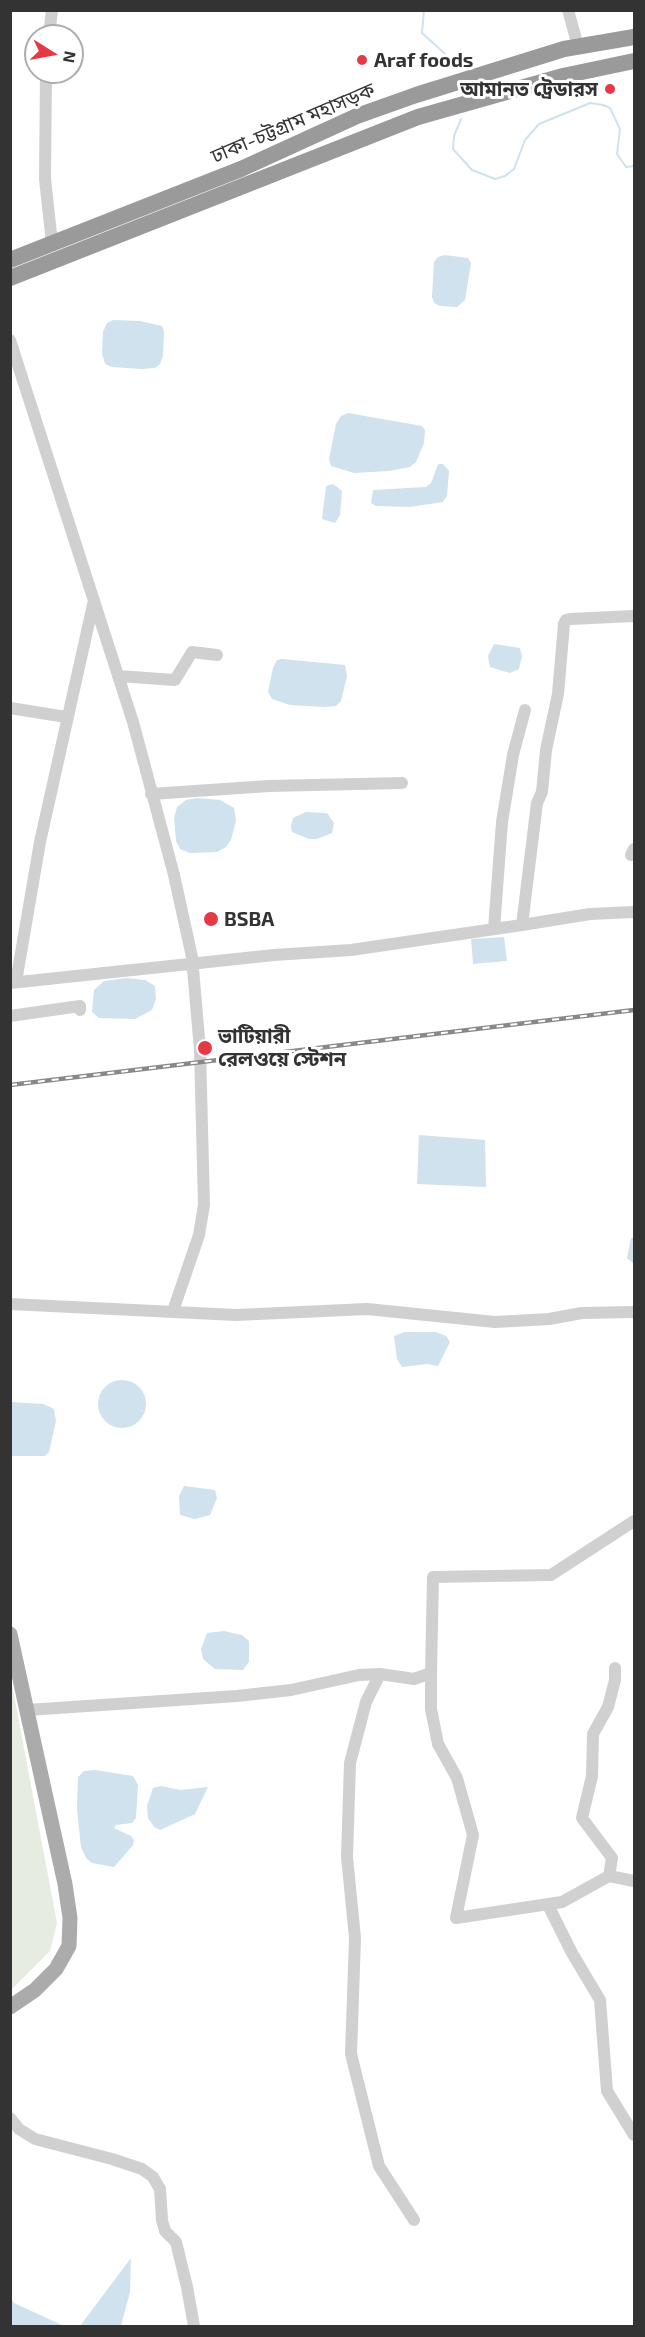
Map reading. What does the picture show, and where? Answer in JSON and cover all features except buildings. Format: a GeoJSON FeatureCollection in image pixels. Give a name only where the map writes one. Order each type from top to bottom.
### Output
{"type":"FeatureCollection","features":[{"type":"Feature","properties":{"kind":"highway","name":"ঢাকা-চট্টগ্রাম মহাসড়ক"},"geometry":{"type":"LineString","coordinates":[[10,260],[86,232],[241,169],[357,116],[471,76],[578,46],[634,37]]}},
{"type":"Feature","properties":{"kind":"highway"},"geometry":{"type":"LineString","coordinates":[[10,278],[418,117],[563,76],[634,61]]}},
{"type":"Feature","properties":{"kind":"main road"},"geometry":{"type":"LineString","coordinates":[[10,1634],[65,1884],[70,1918],[69,1946],[56,1969],[35,1990],[10,2007]]}},
{"type":"Feature","properties":{"kind":"street"},"geometry":{"type":"LineString","coordinates":[[568,10],[578,46]]}},
{"type":"Feature","properties":{"kind":"street"},"geometry":{"type":"LineString","coordinates":[[46,84],[45,179],[52,243]]}},
{"type":"Feature","properties":{"kind":"street"},"geometry":{"type":"LineString","coordinates":[[10,340],[133,722],[174,875],[193,965],[201,1061],[204,1205],[199,1235],[173,1311]]}},
{"type":"Feature","properties":{"kind":"street"},"geometry":{"type":"LineString","coordinates":[[94,596],[83,655],[66,717],[13,983],[274,955],[351,950],[590,915],[634,912]]}},
{"type":"Feature","properties":{"kind":"street"},"geometry":{"type":"LineString","coordinates":[[522,925],[537,803],[542,792],[546,750],[558,694],[564,624],[570,619],[634,616]]}},
{"type":"Feature","properties":{"kind":"street"},"geometry":{"type":"LineString","coordinates":[[118,676],[175,680],[192,652],[217,655]]}},
{"type":"Feature","properties":{"kind":"street"},"geometry":{"type":"LineString","coordinates":[[10,708],[66,717]]}},
{"type":"Feature","properties":{"kind":"street"},"geometry":{"type":"LineString","coordinates":[[494,930],[502,822],[513,755],[525,710]]}},
{"type":"Feature","properties":{"kind":"street"},"geometry":{"type":"LineString","coordinates":[[151,794],[269,786],[402,783]]}},
{"type":"Feature","properties":{"kind":"street"},"geometry":{"type":"LineString","coordinates":[[10,1304],[260,1315],[367,1309],[495,1322],[634,1312]]}},
{"type":"Feature","properties":{"kind":"street"},"geometry":{"type":"LineString","coordinates":[[634,1521],[551,1575],[433,1577],[430,1673],[431,1709],[438,1744],[457,1778],[474,1835],[456,1918],[562,1902],[609,1876],[634,1881]]}},
{"type":"Feature","properties":{"kind":"street"},"geometry":{"type":"LineString","coordinates":[[609,1876],[612,1858],[582,1818],[592,1776],[592,1734],[608,1707],[615,1680],[615,1668]]}},
{"type":"Feature","properties":{"kind":"street"},"geometry":{"type":"LineString","coordinates":[[27,1710],[256,1694],[291,1690],[359,1676],[380,1674],[414,1679],[430,1673]]}},
{"type":"Feature","properties":{"kind":"street"},"geometry":{"type":"LineString","coordinates":[[380,1674],[366,1702],[350,1762],[347,1857],[356,1938],[351,2054],[379,2166],[414,2220]]}},
{"type":"Feature","properties":{"kind":"street"},"geometry":{"type":"LineString","coordinates":[[548,1905],[572,1953],[600,2000],[607,2091],[634,2135]]}},
{"type":"Feature","properties":{"kind":"street"},"geometry":{"type":"LineString","coordinates":[[10,2118],[19,2129],[35,2139],[112,2159],[142,2169],[153,2177],[160,2189],[165,2231],[176,2242],[188,2287],[194,2326]]}},
{"type":"Feature","properties":{"kind":"shaded area"},"geometry":{"type":"Polygon","coordinates":[[[10,1674],[57,1923],[50,1951],[11,1990],[10,1674]]]}},
{"type":"Feature","properties":{"kind":"water"},"geometry":{"type":"Polygon","coordinates":[[[445,255],[468,258],[471,263],[465,300],[457,307],[440,306],[434,303],[432,297],[434,262],[438,257],[445,255]]]}},
{"type":"Feature","properties":{"kind":"water"},"geometry":{"type":"Polygon","coordinates":[[[113,320],[140,321],[162,326],[164,331],[163,356],[160,364],[155,368],[142,369],[112,367],[105,364],[102,353],[103,332],[107,323],[113,320]]]}},
{"type":"Feature","properties":{"kind":"water"},"geometry":{"type":"Polygon","coordinates":[[[348,413],[422,426],[425,430],[424,443],[416,462],[410,467],[389,471],[354,473],[331,466],[329,459],[336,424],[341,416],[348,413]]]}},
{"type":"Feature","properties":{"kind":"water"},"geometry":{"type":"Polygon","coordinates":[[[438,464],[443,464],[449,471],[447,496],[443,502],[410,507],[376,506],[371,503],[373,490],[426,487],[431,483],[438,464]]]}},
{"type":"Feature","properties":{"kind":"water"},"geometry":{"type":"Polygon","coordinates":[[[333,484],[342,491],[340,515],[335,523],[322,519],[326,486],[333,484]]]}},
{"type":"Feature","properties":{"kind":"water"},"geometry":{"type":"Polygon","coordinates":[[[494,644],[520,648],[522,656],[519,669],[510,673],[490,667],[488,656],[494,644]]]}},
{"type":"Feature","properties":{"kind":"water"},"geometry":{"type":"Polygon","coordinates":[[[277,660],[345,665],[347,676],[341,701],[336,706],[324,707],[290,705],[272,699],[268,692],[273,668],[277,660]]]}},
{"type":"Feature","properties":{"kind":"water"},"geometry":{"type":"Polygon","coordinates":[[[197,798],[220,800],[234,808],[236,821],[231,840],[226,847],[217,852],[190,853],[180,849],[176,841],[174,818],[177,807],[186,800],[197,798]]]}},
{"type":"Feature","properties":{"kind":"water"},"geometry":{"type":"Polygon","coordinates":[[[306,812],[327,813],[334,823],[332,833],[317,839],[309,839],[292,832],[293,818],[306,812]]]}},
{"type":"Feature","properties":{"kind":"water"},"geometry":{"type":"Polygon","coordinates":[[[504,937],[507,961],[473,964],[471,939],[504,937]]]}},
{"type":"Feature","properties":{"kind":"water"},"geometry":{"type":"Polygon","coordinates":[[[126,978],[145,980],[155,986],[156,999],[152,1010],[135,1019],[99,1018],[92,1012],[94,990],[104,981],[126,978]]]}},
{"type":"Feature","properties":{"kind":"water"},"geometry":{"type":"Polygon","coordinates":[[[419,1135],[485,1140],[486,1187],[417,1184],[419,1135]]]}},
{"type":"Feature","properties":{"kind":"water"},"geometry":{"type":"Polygon","coordinates":[[[631,1238],[634,1238],[634,1264],[627,1258],[631,1238]]]}},
{"type":"Feature","properties":{"kind":"water"},"geometry":{"type":"Polygon","coordinates":[[[405,1332],[436,1332],[446,1336],[450,1342],[438,1366],[427,1364],[402,1367],[397,1359],[394,1336],[405,1332]]]}},
{"type":"Feature","properties":{"kind":"water"},"geometry":{"type":"Polygon","coordinates":[[[117,1380],[127,1380],[139,1387],[146,1399],[146,1409],[139,1421],[127,1428],[117,1428],[102,1417],[98,1409],[98,1399],[109,1384],[117,1380]]]}},
{"type":"Feature","properties":{"kind":"water"},"geometry":{"type":"Polygon","coordinates":[[[11,1402],[43,1404],[54,1409],[56,1421],[49,1452],[45,1456],[11,1456],[11,1402]]]}},
{"type":"Feature","properties":{"kind":"water"},"geometry":{"type":"Polygon","coordinates":[[[184,1486],[215,1490],[217,1498],[210,1515],[195,1519],[180,1515],[179,1496],[184,1486]]]}},
{"type":"Feature","properties":{"kind":"water"},"geometry":{"type":"Polygon","coordinates":[[[224,1631],[242,1635],[249,1641],[249,1662],[243,1670],[215,1669],[203,1659],[201,1649],[207,1633],[224,1631]]]}},
{"type":"Feature","properties":{"kind":"water"},"geometry":{"type":"Polygon","coordinates":[[[95,1770],[133,1776],[138,1785],[136,1818],[132,1823],[116,1825],[114,1828],[131,1836],[134,1840],[133,1845],[114,1867],[92,1863],[86,1858],[81,1847],[77,1809],[78,1777],[84,1771],[95,1770]]]}},
{"type":"Feature","properties":{"kind":"water"},"geometry":{"type":"Polygon","coordinates":[[[161,1786],[180,1790],[208,1787],[195,1814],[160,1830],[154,1827],[148,1818],[147,1806],[153,1788],[161,1786]]]}},
{"type":"Feature","properties":{"kind":"water"},"geometry":{"type":"Polygon","coordinates":[[[131,2258],[130,2292],[121,2326],[80,2326],[131,2258]]]}},
{"type":"Feature","properties":{"kind":"water"},"geometry":{"type":"Polygon","coordinates":[[[11,2298],[14,2303],[64,2326],[11,2326],[11,2298]]]}},
{"type":"Feature","properties":{"kind":"waterway"},"geometry":{"type":"LineString","coordinates":[[424,10],[422,33],[454,62]]}},
{"type":"Feature","properties":{"kind":"waterway"},"geometry":{"type":"LineString","coordinates":[[461,119],[454,136],[453,149],[472,170],[495,179],[505,176],[514,169],[525,140],[539,124],[590,103],[603,105],[610,108],[620,129],[617,154],[626,167],[634,166]]}},
{"type":"Feature","properties":{"kind":"railway"},"geometry":{"type":"LineString","coordinates":[[10,1085],[634,1010]]}},
{"type":"Feature","properties":{"kind":"place","name":"Araf foods"},"geometry":{"type":"Point","coordinates":[362,60]}},
{"type":"Feature","properties":{"kind":"place","name":"আমানত ট্রেডারস"},"geometry":{"type":"Point","coordinates":[610,89]}},
{"type":"Feature","properties":{"kind":"place","name":"BSBA"},"geometry":{"type":"Point","coordinates":[211,919]}},
{"type":"Feature","properties":{"kind":"place","name":"ভাটিয়ারী রেলওয়ে স্টেশন"},"geometry":{"type":"Point","coordinates":[205,1048]}}]}
